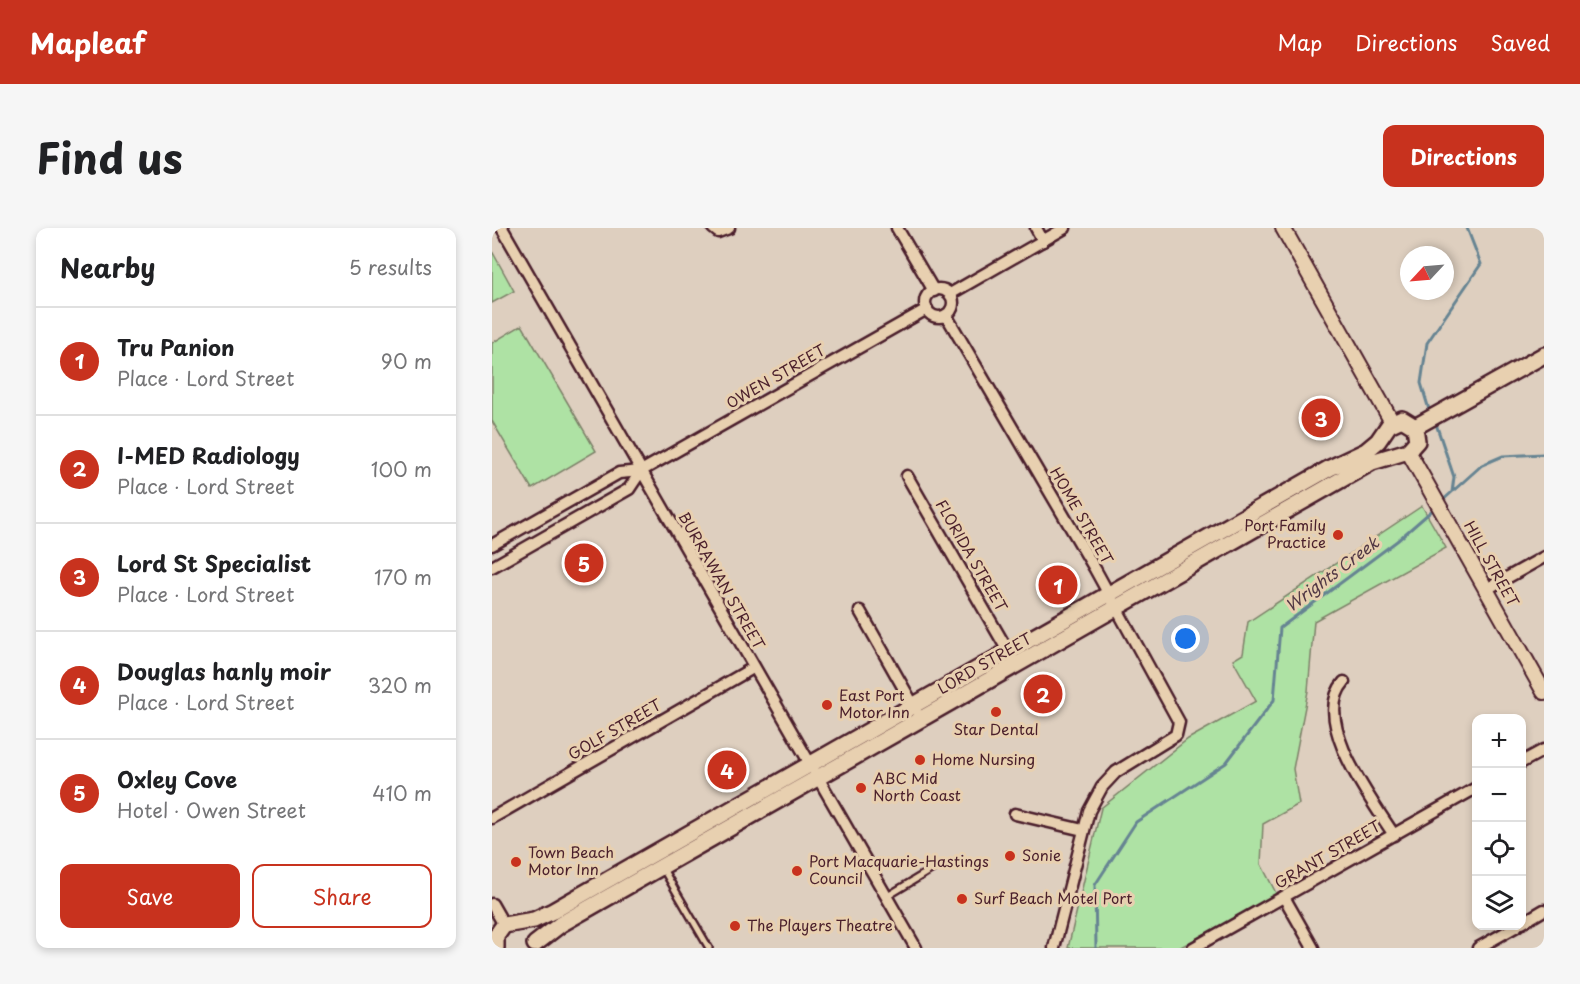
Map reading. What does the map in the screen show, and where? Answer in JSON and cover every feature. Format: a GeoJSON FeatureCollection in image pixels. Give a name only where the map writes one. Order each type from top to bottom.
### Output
{"type":"FeatureCollection","features":[{"type":"Feature","properties":{"kind":"main road"},"geometry":{"type":"LineString","coordinates":[[1421,424],[1417,441],[1403,452],[1386,442],[1389,427],[1402,419],[1421,424],[1544,355]]}},
{"type":"Feature","properties":{"kind":"main road","name":"LORD STREET"},"geometry":{"type":"LineString","coordinates":[[535,946],[553,929],[1016,665],[1113,600],[1330,468],[1366,451],[1389,427]]}},
{"type":"Feature","properties":{"kind":"main road","name":"LORD STREET"},"geometry":{"type":"LineString","coordinates":[[501,934],[541,918],[1008,651],[1113,600],[1372,462],[1403,452]]}},
{"type":"Feature","properties":{"kind":"main road"},"geometry":{"type":"LineString","coordinates":[[501,934],[532,932],[535,946]]}},
{"type":"Feature","properties":{"kind":"street","name":"BURRAWAN STREET"},"geometry":{"type":"LineString","coordinates":[[502,228],[916,948]]}},
{"type":"Feature","properties":{"kind":"street"},"geometry":{"type":"LineString","coordinates":[[713,228],[718,232],[729,228]]}},
{"type":"Feature","properties":{"kind":"street"},"geometry":{"type":"LineString","coordinates":[[897,228],[934,291]]}},
{"type":"Feature","properties":{"kind":"street"},"geometry":{"type":"LineString","coordinates":[[1036,228],[1043,241]]}},
{"type":"Feature","properties":{"kind":"street"},"geometry":{"type":"LineString","coordinates":[[950,294],[1065,228]]}},
{"type":"Feature","properties":{"kind":"street"},"geometry":{"type":"LineString","coordinates":[[1282,228],[1389,427]]}},
{"type":"Feature","properties":{"kind":"street"},"geometry":{"type":"LineString","coordinates":[[942,290],[950,294],[952,308],[946,315],[937,317],[927,309],[926,300],[934,291],[942,290]]}},
{"type":"Feature","properties":{"kind":"street","name":"OWEN STREET"},"geometry":{"type":"LineString","coordinates":[[492,545],[618,473],[640,471],[927,309]]}},
{"type":"Feature","properties":{"kind":"street","name":"HOME STREET"},"geometry":{"type":"LineString","coordinates":[[946,315],[1113,600],[1179,722],[1176,735],[1116,772],[1102,787],[1083,830]]}},
{"type":"Feature","properties":{"kind":"street","name":"HILL STREET"},"geometry":{"type":"LineString","coordinates":[[1403,452],[1435,498],[1544,692]]}},
{"type":"Feature","properties":{"kind":"street","name":"OWEN STREET"},"geometry":{"type":"LineString","coordinates":[[492,567],[628,489],[640,471]]}},
{"type":"Feature","properties":{"kind":"street","name":"FLORIDA STREET"},"geometry":{"type":"LineString","coordinates":[[907,476],[1016,665]]}},
{"type":"Feature","properties":{"kind":"street"},"geometry":{"type":"LineString","coordinates":[[1487,590],[1544,557]]}},
{"type":"Feature","properties":{"kind":"street"},"geometry":{"type":"LineString","coordinates":[[860,611],[921,719]]}},
{"type":"Feature","properties":{"kind":"street","name":"GOLF STREET"},"geometry":{"type":"LineString","coordinates":[[492,818],[753,668]]}},
{"type":"Feature","properties":{"kind":"street"},"geometry":{"type":"LineString","coordinates":[[1344,682],[1337,690],[1335,700],[1338,736],[1355,776],[1394,835]]}},
{"type":"Feature","properties":{"kind":"street"},"geometry":{"type":"LineString","coordinates":[[1526,759],[1544,750]]}},
{"type":"Feature","properties":{"kind":"street","name":"GRANT STREET"},"geometry":{"type":"LineString","coordinates":[[1193,948],[1472,790]]}},
{"type":"Feature","properties":{"kind":"street"},"geometry":{"type":"LineString","coordinates":[[1014,814],[1083,830],[1054,948]]}},
{"type":"Feature","properties":{"kind":"street"},"geometry":{"type":"LineString","coordinates":[[1284,897],[1313,948]]}},
{"type":"Feature","properties":{"kind":"street"},"geometry":{"type":"LineString","coordinates":[[492,904],[501,934]]}},
{"type":"Feature","properties":{"kind":"street"},"geometry":{"type":"LineString","coordinates":[[1526,920],[1544,910]]}},
{"type":"Feature","properties":{"kind":"street"},"geometry":{"type":"LineString","coordinates":[[1478,948],[1510,930]]}},
{"type":"Feature","properties":{"kind":"lane"},"geometry":{"type":"LineString","coordinates":[[662,867],[709,948]]}},
{"type":"Feature","properties":{"kind":"lane"},"geometry":{"type":"LineString","coordinates":[[886,897],[934,868]]}},
{"type":"Feature","properties":{"kind":"green space"},"geometry":{"type":"Polygon","coordinates":[[[492,251],[514,291],[492,303],[492,251]]]}},
{"type":"Feature","properties":{"kind":"green space"},"geometry":{"type":"Polygon","coordinates":[[[522,325],[596,451],[532,489],[492,421],[492,343],[522,325]]]}},
{"type":"Feature","properties":{"kind":"green space"},"geometry":{"type":"Polygon","coordinates":[[[1422,506],[1446,548],[1314,621],[1308,691],[1293,769],[1299,804],[1263,824],[1261,864],[1277,895],[1179,948],[1068,948],[1101,808],[1188,739],[1256,701],[1233,660],[1243,654],[1248,622],[1422,506]]]}},
{"type":"Feature","properties":{"kind":"waterway","name":"Wrights Creek"},"geometry":{"type":"LineString","coordinates":[[1430,413],[1421,383],[1427,343],[1481,264],[1467,228]]}},
{"type":"Feature","properties":{"kind":"waterway","name":"Wrights Creek"},"geometry":{"type":"LineString","coordinates":[[1435,421],[1454,477],[1452,492],[1441,502]]}},
{"type":"Feature","properties":{"kind":"waterway"},"geometry":{"type":"LineString","coordinates":[[1453,491],[1482,465],[1503,456],[1544,454]]}},
{"type":"Feature","properties":{"kind":"waterway","name":"Wrights Creek"},"geometry":{"type":"LineString","coordinates":[[1096,948],[1095,885],[1136,822],[1226,763],[1274,700],[1280,628],[1397,541],[1436,507]]}},
{"type":"Feature","properties":{"kind":"place","name":"Lord St Specialist"},"geometry":{"type":"Point","coordinates":[1321,418]}},
{"type":"Feature","properties":{"kind":"place","name":"Port Family Practice"},"geometry":{"type":"Point","coordinates":[1338,535]}},
{"type":"Feature","properties":{"kind":"place","name":"Oxley Cove"},"geometry":{"type":"Point","coordinates":[584,563]}},
{"type":"Feature","properties":{"kind":"place","name":"Tru Panion"},"geometry":{"type":"Point","coordinates":[1058,585]}},
{"type":"Feature","properties":{"kind":"place","name":"I-MED Radiology"},"geometry":{"type":"Point","coordinates":[1043,694]}},
{"type":"Feature","properties":{"kind":"place","name":"East Port Motor Inn"},"geometry":{"type":"Point","coordinates":[827,705]}},
{"type":"Feature","properties":{"kind":"place","name":"Star Dental"},"geometry":{"type":"Point","coordinates":[996,712]}},
{"type":"Feature","properties":{"kind":"place","name":"Home Nursing"},"geometry":{"type":"Point","coordinates":[920,760]}},
{"type":"Feature","properties":{"kind":"place","name":"Douglas hanly moir"},"geometry":{"type":"Point","coordinates":[727,770]}},
{"type":"Feature","properties":{"kind":"place","name":"ABC Mid North Coast"},"geometry":{"type":"Point","coordinates":[861,788]}},
{"type":"Feature","properties":{"kind":"place","name":"Sonie"},"geometry":{"type":"Point","coordinates":[1010,856]}},
{"type":"Feature","properties":{"kind":"place","name":"Town Beach Motor Inn"},"geometry":{"type":"Point","coordinates":[516,862]}},
{"type":"Feature","properties":{"kind":"place","name":"Port Macquarie-Hastings Council"},"geometry":{"type":"Point","coordinates":[797,871]}},
{"type":"Feature","properties":{"kind":"place","name":"Surf Beach Motel Port"},"geometry":{"type":"Point","coordinates":[962,899]}},
{"type":"Feature","properties":{"kind":"place","name":"The Players Theatre"},"geometry":{"type":"Point","coordinates":[735,926]}}]}
